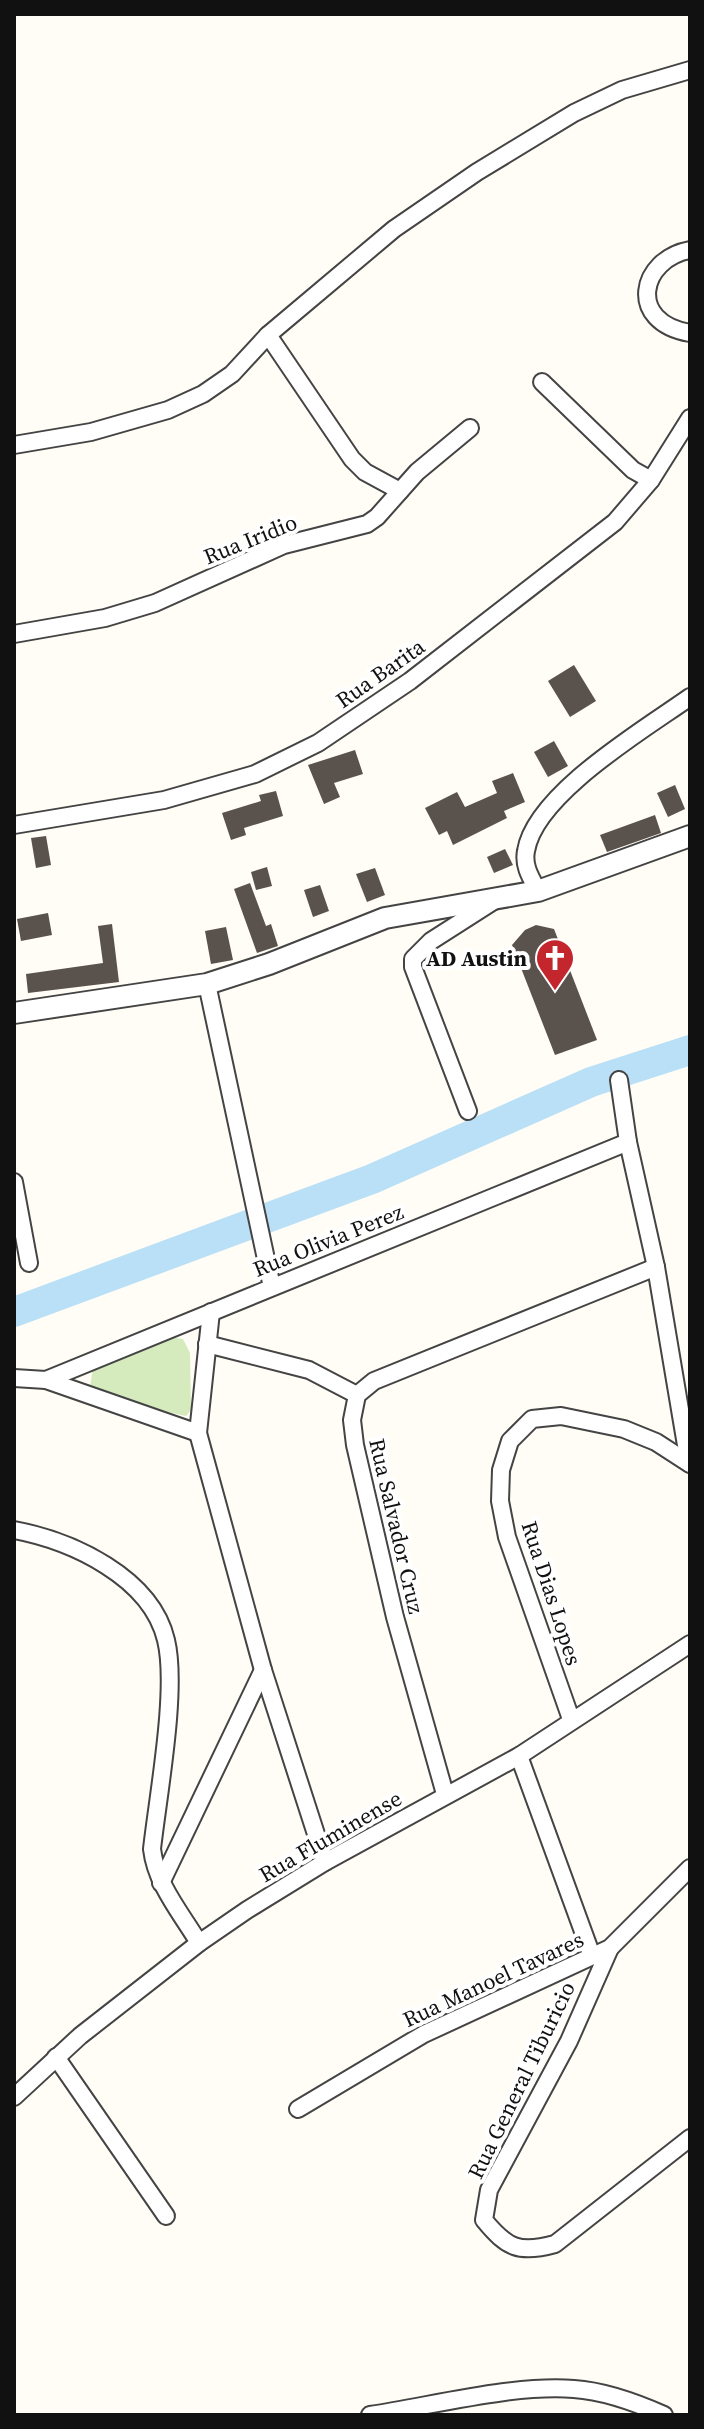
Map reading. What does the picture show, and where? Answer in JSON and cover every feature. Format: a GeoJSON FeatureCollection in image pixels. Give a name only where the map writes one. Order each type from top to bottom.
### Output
{"type":"FeatureCollection","features":[{"type":"Feature","properties":{"kind":"street"},"geometry":{"type":"LineString","coordinates":[[14,445],[91,432],[168,410],[203,394],[232,374],[268,335],[394,229],[574,113],[622,90],[690,70]]}},
{"type":"Feature","properties":{"kind":"street"},"geometry":{"type":"LineString","coordinates":[[690,250],[677,253],[661,266],[648,286],[646,299],[651,315],[665,326],[690,333]]}},
{"type":"Feature","properties":{"kind":"street"},"geometry":{"type":"LineString","coordinates":[[268,335],[352,459],[365,472],[400,491]]}},
{"type":"Feature","properties":{"kind":"street"},"geometry":{"type":"LineString","coordinates":[[542,382],[633,470],[651,480]]}},
{"type":"Feature","properties":{"kind":"street","name":"Rua Barita"},"geometry":{"type":"LineString","coordinates":[[14,825],[164,800],[255,774],[318,743],[410,681],[615,522],[651,480],[690,418]]}},
{"type":"Feature","properties":{"kind":"street","name":"Rua Iridio"},"geometry":{"type":"LineString","coordinates":[[14,634],[105,618],[155,603],[284,545],[367,524],[417,472],[470,428]]}},
{"type":"Feature","properties":{"kind":"street"},"geometry":{"type":"LineString","coordinates":[[538,891],[526,867],[526,850],[548,809],[571,783],[690,697]]}},
{"type":"Feature","properties":{"kind":"street"},"geometry":{"type":"LineString","coordinates":[[14,1013],[207,984],[269,964],[385,918],[492,902],[538,891],[690,836]]}},
{"type":"Feature","properties":{"kind":"street"},"geometry":{"type":"LineString","coordinates":[[468,1111],[413,967],[413,959],[431,941],[492,902]]}},
{"type":"Feature","properties":{"kind":"street"},"geometry":{"type":"LineString","coordinates":[[207,984],[272,1287]]}},
{"type":"Feature","properties":{"kind":"street"},"geometry":{"type":"LineString","coordinates":[[619,1080],[628,1142],[656,1267],[689,1464]]}},
{"type":"Feature","properties":{"kind":"street","name":"Rua Olivia Perez"},"geometry":{"type":"LineString","coordinates":[[46,1380],[628,1142]]}},
{"type":"Feature","properties":{"kind":"street"},"geometry":{"type":"LineString","coordinates":[[14,1182],[29,1263]]}},
{"type":"Feature","properties":{"kind":"street"},"geometry":{"type":"LineString","coordinates":[[207,1344],[309,1370],[357,1395],[374,1381],[656,1267]]}},
{"type":"Feature","properties":{"kind":"street"},"geometry":{"type":"LineString","coordinates":[[211,1312],[198,1433],[263,1670],[325,1862]]}},
{"type":"Feature","properties":{"kind":"street"},"geometry":{"type":"LineString","coordinates":[[14,1378],[46,1380],[198,1433]]}},
{"type":"Feature","properties":{"kind":"street","name":"Rua Salvador Cruz"},"geometry":{"type":"LineString","coordinates":[[357,1395],[352,1420],[355,1445],[395,1617],[445,1794]]}},
{"type":"Feature","properties":{"kind":"street","name":"Rua Dias Lopes"},"geometry":{"type":"LineString","coordinates":[[571,1719],[507,1537],[500,1501],[501,1470],[510,1441],[532,1419],[561,1416],[624,1429],[656,1442],[689,1464]]}},
{"type":"Feature","properties":{"kind":"street"},"geometry":{"type":"LineString","coordinates":[[14,1530],[48,1536],[91,1557],[127,1582],[156,1615],[171,1672],[152,1849],[161,1883],[199,1943]]}},
{"type":"Feature","properties":{"kind":"street","name":"Rua Fluminense"},"geometry":{"type":"LineString","coordinates":[[14,2097],[56,2057],[199,1943],[325,1862],[519,1756],[571,1719],[690,1644]]}},
{"type":"Feature","properties":{"kind":"street"},"geometry":{"type":"LineString","coordinates":[[161,1883],[263,1670]]}},
{"type":"Feature","properties":{"kind":"street"},"geometry":{"type":"LineString","coordinates":[[519,1756],[592,1956]]}},
{"type":"Feature","properties":{"kind":"street","name":"Rua Manoel Tavares"},"geometry":{"type":"LineString","coordinates":[[298,2109],[424,2034],[610,1948],[690,1868]]}},
{"type":"Feature","properties":{"kind":"street","name":"Rua General Tiburicio"},"geometry":{"type":"LineString","coordinates":[[610,1948],[569,2041],[489,2190],[484,2220],[501,2241],[529,2251],[555,2244],[690,2138]]}},
{"type":"Feature","properties":{"kind":"street"},"geometry":{"type":"LineString","coordinates":[[56,2057],[166,2216]]}},
{"type":"Feature","properties":{"kind":"street"},"geometry":{"type":"LineString","coordinates":[[370,2415],[515,2393],[575,2389],[637,2404],[664,2415]]}},
{"type":"Feature","properties":{"kind":"green space"},"geometry":{"type":"Polygon","coordinates":[[[171,1337],[183,1339],[190,1353],[191,1410],[186,1416],[99,1397],[90,1387],[93,1368],[171,1337]]]}},
{"type":"Feature","properties":{"kind":"building"},"geometry":{"type":"Polygon","coordinates":[[[574,665],[596,701],[570,717],[548,681],[574,665]]]}},
{"type":"Feature","properties":{"kind":"building"},"geometry":{"type":"Polygon","coordinates":[[[554,741],[568,766],[548,777],[534,752],[554,741]]]}},
{"type":"Feature","properties":{"kind":"building"},"geometry":{"type":"Polygon","coordinates":[[[355,750],[363,774],[334,783],[340,797],[324,804],[308,765],[355,750]]]}},
{"type":"Feature","properties":{"kind":"building"},"geometry":{"type":"Polygon","coordinates":[[[513,773],[525,802],[504,811],[507,818],[453,845],[447,831],[439,835],[425,808],[457,792],[465,807],[497,793],[492,781],[513,773]]]}},
{"type":"Feature","properties":{"kind":"building"},"geometry":{"type":"Polygon","coordinates":[[[675,785],[685,809],[668,817],[657,793],[675,785]]]}},
{"type":"Feature","properties":{"kind":"building"},"geometry":{"type":"Polygon","coordinates":[[[276,791],[283,816],[244,828],[246,835],[231,840],[222,813],[261,801],[259,795],[276,791]]]}},
{"type":"Feature","properties":{"kind":"building"},"geometry":{"type":"Polygon","coordinates":[[[655,815],[661,833],[607,852],[600,835],[655,815]]]}},
{"type":"Feature","properties":{"kind":"building"},"geometry":{"type":"Polygon","coordinates":[[[46,836],[51,865],[36,868],[31,838],[46,836]]]}},
{"type":"Feature","properties":{"kind":"building"},"geometry":{"type":"Polygon","coordinates":[[[505,849],[513,865],[494,873],[487,857],[505,849]]]}},
{"type":"Feature","properties":{"kind":"building"},"geometry":{"type":"Polygon","coordinates":[[[267,867],[272,886],[256,890],[251,872],[267,867]]]}},
{"type":"Feature","properties":{"kind":"building"},"geometry":{"type":"Polygon","coordinates":[[[375,868],[385,895],[367,902],[356,874],[375,868]]]}},
{"type":"Feature","properties":{"kind":"building"},"geometry":{"type":"Polygon","coordinates":[[[250,883],[266,926],[271,924],[278,946],[257,953],[234,889],[250,883]]]}},
{"type":"Feature","properties":{"kind":"building"},"geometry":{"type":"Polygon","coordinates":[[[320,885],[329,911],[313,917],[304,890],[320,885]]]}},
{"type":"Feature","properties":{"kind":"building"},"geometry":{"type":"Polygon","coordinates":[[[48,913],[52,935],[21,941],[17,919],[48,913]]]}},
{"type":"Feature","properties":{"kind":"building"},"geometry":{"type":"Polygon","coordinates":[[[112,924],[119,982],[28,993],[26,974],[103,963],[98,926],[112,924]]]}},
{"type":"Feature","properties":{"kind":"building","name":"AD Austin"},"geometry":{"type":"Polygon","coordinates":[[[536,925],[554,929],[597,1040],[555,1055],[512,945],[525,930],[536,925]]]}},
{"type":"Feature","properties":{"kind":"building"},"geometry":{"type":"Polygon","coordinates":[[[226,927],[233,960],[211,964],[205,931],[226,927]]]}},
{"type":"Feature","properties":{"kind":"waterway"},"geometry":{"type":"LineString","coordinates":[[14,1312],[372,1179],[591,1082],[690,1050]]}},
{"type":"Feature","properties":{"kind":"place","name":"AD Austin"},"geometry":{"type":"Point","coordinates":[555,992]}}]}
